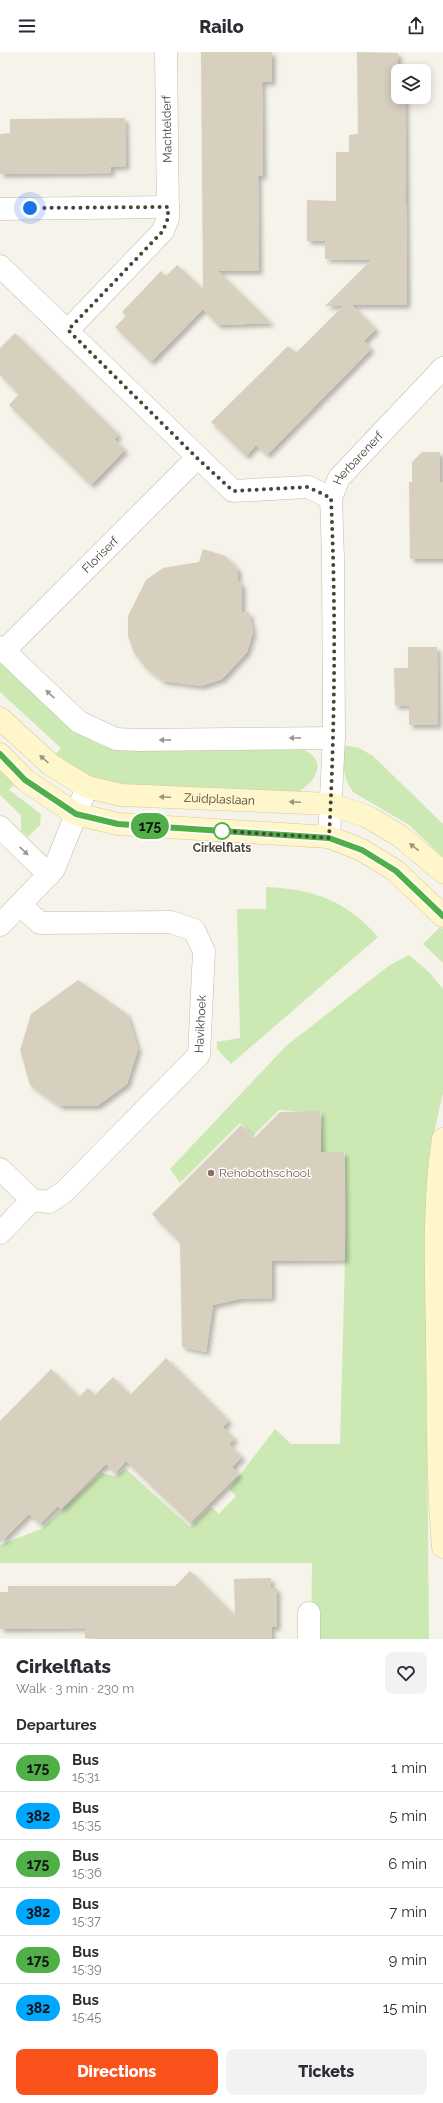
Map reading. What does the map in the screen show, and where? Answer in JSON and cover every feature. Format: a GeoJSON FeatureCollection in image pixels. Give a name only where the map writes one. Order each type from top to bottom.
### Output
{"type":"FeatureCollection","features":[{"type":"Feature","properties":{"kind":"street","name":"Machtelderf"},"geometry":{"type":"LineString","coordinates":[[68,330],[163,231],[168,218],[166,52]]}},
{"type":"Feature","properties":{"kind":"street"},"geometry":{"type":"LineString","coordinates":[[0,209],[168,207]]}},
{"type":"Feature","properties":{"kind":"street"},"geometry":{"type":"LineString","coordinates":[[0,266],[68,330],[197,458],[233,491],[308,487],[331,498]]}},
{"type":"Feature","properties":{"kind":"street","name":"Herbarenerf"},"geometry":{"type":"LineString","coordinates":[[329,838],[334,738],[333,557],[331,498],[338,478],[443,368]]}},
{"type":"Feature","properties":{"kind":"street","name":"Floriserf"},"geometry":{"type":"LineString","coordinates":[[2,649],[197,458]]}},
{"type":"Feature","properties":{"kind":"street"},"geometry":{"type":"LineString","coordinates":[[2,649],[79,722],[116,738],[139,740],[334,738]]}},
{"type":"Feature","properties":{"kind":"street","name":"Zuidplaslaan"},"geometry":{"type":"LineString","coordinates":[[0,718],[51,765],[87,787],[121,795],[331,804],[368,817],[400,836],[443,872]]}},
{"type":"Feature","properties":{"kind":"street"},"geometry":{"type":"LineString","coordinates":[[0,754],[25,780],[76,814],[118,824],[329,838],[362,850],[396,871],[443,916]]}},
{"type":"Feature","properties":{"kind":"street"},"geometry":{"type":"LineString","coordinates":[[0,925],[54,869],[87,787]]}},
{"type":"Feature","properties":{"kind":"street"},"geometry":{"type":"LineString","coordinates":[[0,827],[49,875]]}},
{"type":"Feature","properties":{"kind":"street","name":"Havikhoek"},"geometry":{"type":"LineString","coordinates":[[20,905],[40,923],[171,922],[194,930],[204,951],[200,1055],[64,1192],[49,1202],[32,1200]]}},
{"type":"Feature","properties":{"kind":"street"},"geometry":{"type":"LineString","coordinates":[[443,1139],[437,1213],[439,1497],[443,1547]]}},
{"type":"Feature","properties":{"kind":"street"},"geometry":{"type":"LineString","coordinates":[[0,1169],[32,1200],[0,1233]]}},
{"type":"Feature","properties":{"kind":"street"},"geometry":{"type":"LineString","coordinates":[[309,1613],[309,1639]]}},
{"type":"Feature","properties":{"kind":"green space"},"geometry":{"type":"Polygon","coordinates":[[[0,657],[85,737],[102,746],[120,749],[299,748],[308,752],[314,757],[317,763],[315,775],[305,787],[298,792],[145,789],[100,780],[74,769],[55,755],[61,748],[0,692],[0,657]]]}},
{"type":"Feature","properties":{"kind":"green space"},"geometry":{"type":"Polygon","coordinates":[[[342,745],[359,748],[373,756],[443,824],[443,857],[409,825],[353,792],[345,775],[342,745]]]}},
{"type":"Feature","properties":{"kind":"green space"},"geometry":{"type":"Polygon","coordinates":[[[0,767],[15,783],[9,790],[41,814],[40,825],[28,837],[21,831],[21,815],[0,795],[0,767]]]}},
{"type":"Feature","properties":{"kind":"green space"},"geometry":{"type":"Polygon","coordinates":[[[266,887],[299,890],[328,899],[341,905],[354,914],[378,937],[231,1064],[217,1049],[217,1042],[240,1038],[237,909],[266,909],[266,887]]]}},
{"type":"Feature","properties":{"kind":"green space"},"geometry":{"type":"Polygon","coordinates":[[[440,927],[443,929],[443,963],[423,944],[440,927]]]}},
{"type":"Feature","properties":{"kind":"green space"},"geometry":{"type":"Polygon","coordinates":[[[409,955],[429,972],[443,989],[443,1093],[432,1141],[425,1217],[429,1639],[311,1639],[312,1563],[0,1563],[0,1545],[41,1529],[102,1473],[115,1476],[126,1469],[190,1527],[211,1507],[219,1514],[236,1496],[229,1489],[275,1429],[291,1444],[340,1444],[346,1224],[345,1153],[321,1152],[322,1113],[279,1110],[253,1136],[240,1123],[180,1183],[170,1169],[286,1046],[390,965],[409,955]]]}},
{"type":"Feature","properties":{"kind":"building"},"geometry":{"type":"Polygon","coordinates":[[[201,52],[272,52],[272,82],[262,82],[263,176],[258,176],[259,271],[218,271],[271,323],[218,325],[203,309],[151,362],[115,327],[126,316],[122,312],[161,271],[166,276],[177,265],[203,289],[201,52]]]}},
{"type":"Feature","properties":{"kind":"building"},"geometry":{"type":"Polygon","coordinates":[[[357,52],[398,53],[398,64],[391,64],[391,104],[405,104],[407,305],[352,305],[376,329],[364,341],[371,349],[267,455],[256,445],[246,456],[211,422],[288,346],[296,353],[343,306],[325,306],[371,260],[325,259],[325,241],[307,241],[307,200],[336,201],[336,152],[349,152],[349,135],[358,134],[357,52]]]}},
{"type":"Feature","properties":{"kind":"building"},"geometry":{"type":"Polygon","coordinates":[[[125,118],[126,166],[111,167],[111,173],[0,174],[0,134],[10,133],[10,119],[125,118]]]}},
{"type":"Feature","properties":{"kind":"building"},"geometry":{"type":"Polygon","coordinates":[[[15,333],[119,435],[114,439],[125,450],[91,485],[9,405],[19,394],[0,375],[0,348],[15,333]]]}},
{"type":"Feature","properties":{"kind":"building"},"geometry":{"type":"Polygon","coordinates":[[[422,452],[440,452],[440,482],[443,482],[443,559],[410,559],[409,482],[412,482],[412,462],[422,452]]]}},
{"type":"Feature","properties":{"kind":"building"},"geometry":{"type":"Polygon","coordinates":[[[203,549],[225,556],[238,569],[238,581],[242,584],[242,613],[249,612],[253,632],[247,652],[222,679],[201,686],[163,681],[146,668],[134,653],[128,636],[128,616],[146,580],[163,568],[199,562],[203,549]]]}},
{"type":"Feature","properties":{"kind":"building"},"geometry":{"type":"Polygon","coordinates":[[[408,647],[437,647],[438,725],[409,725],[409,705],[395,706],[394,668],[408,668],[408,647]]]}},
{"type":"Feature","properties":{"kind":"building"},"geometry":{"type":"Polygon","coordinates":[[[78,980],[127,1014],[138,1049],[127,1084],[97,1106],[60,1106],[30,1085],[20,1050],[31,1014],[78,980]]]}},
{"type":"Feature","properties":{"kind":"building"},"geometry":{"type":"Polygon","coordinates":[[[320,1111],[321,1152],[344,1152],[345,1260],[272,1261],[272,1298],[239,1299],[213,1305],[206,1352],[182,1347],[180,1242],[152,1214],[241,1125],[254,1138],[280,1112],[320,1111]]]}},
{"type":"Feature","properties":{"kind":"building"},"geometry":{"type":"Polygon","coordinates":[[[166,1358],[229,1421],[223,1427],[235,1439],[229,1444],[242,1457],[232,1467],[239,1474],[190,1523],[126,1461],[115,1473],[106,1464],[61,1509],[58,1506],[40,1524],[29,1514],[0,1543],[0,1421],[51,1369],[79,1397],[88,1388],[95,1395],[113,1377],[130,1395],[166,1358]]]}},
{"type":"Feature","properties":{"kind":"building"},"geometry":{"type":"Polygon","coordinates":[[[190,1571],[235,1616],[234,1579],[271,1578],[271,1588],[277,1588],[277,1627],[271,1627],[272,1639],[104,1639],[85,1638],[85,1628],[0,1629],[0,1592],[8,1592],[8,1586],[175,1586],[190,1571]]]}},
{"type":"Feature","properties":{"kind":"bus line","name":"175"},"geometry":{"type":"LineString","coordinates":[[0,754],[25,780],[76,814],[118,824],[329,838],[362,850],[396,871],[443,916]]}},
{"type":"Feature","properties":{"kind":"place","name":"Cirkelflats"},"geometry":{"type":"Point","coordinates":[222,831]}},
{"type":"Feature","properties":{"kind":"place","name":"Rehobothschool"},"geometry":{"type":"Point","coordinates":[211,1173]}},
{"type":"Feature","properties":{"kind":"route"},"geometry":{"type":"LineString","coordinates":[[30,208],[168,207],[168,218],[163,231],[68,330],[197,458],[233,491],[308,487],[331,498],[333,557],[334,738],[329,838],[222,831]]}}]}
